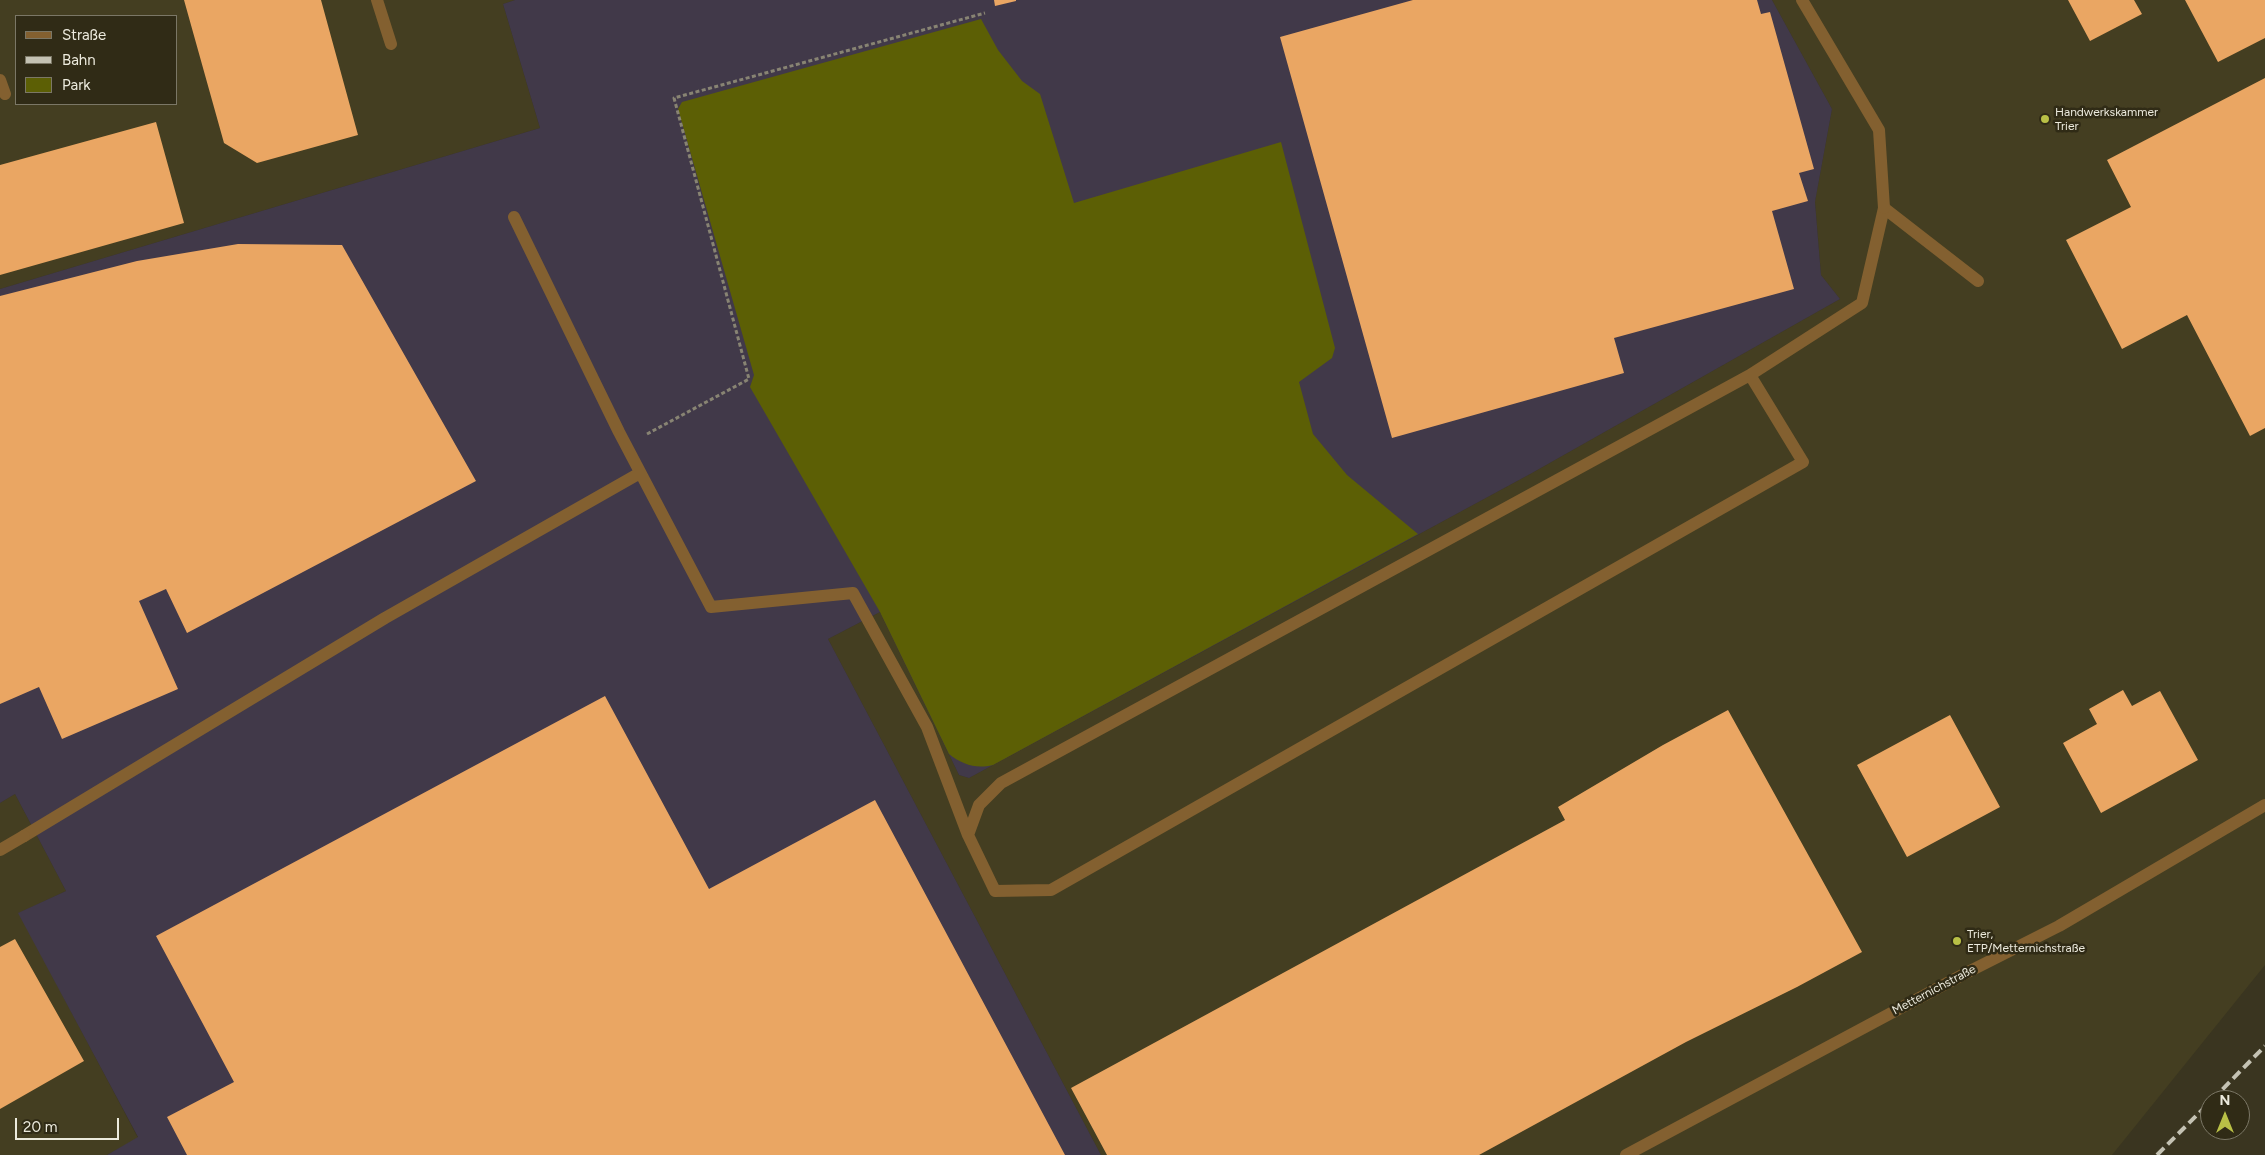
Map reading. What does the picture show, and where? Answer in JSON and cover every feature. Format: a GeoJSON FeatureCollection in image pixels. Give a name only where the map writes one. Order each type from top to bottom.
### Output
{"type":"FeatureCollection","features":[{"type":"Feature","properties":{"kind":"street"},"geometry":{"type":"LineString","coordinates":[[377,0],[391,44]]}},
{"type":"Feature","properties":{"kind":"street"},"geometry":{"type":"LineString","coordinates":[[968,835],[978,805],[1001,783],[1750,375],[1862,303],[1884,208],[1879,130],[1802,0]]}},
{"type":"Feature","properties":{"kind":"street"},"geometry":{"type":"LineString","coordinates":[[0,80],[4,94]]}},
{"type":"Feature","properties":{"kind":"street"},"geometry":{"type":"LineString","coordinates":[[1884,208],[1978,281]]}},
{"type":"Feature","properties":{"kind":"street"},"geometry":{"type":"LineString","coordinates":[[514,217],[626,446],[710,607],[853,593],[927,727],[968,835],[995,891],[1051,890],[1803,462],[1750,375]]}},
{"type":"Feature","properties":{"kind":"street"},"geometry":{"type":"LineString","coordinates":[[0,850],[385,618],[640,473]]}},
{"type":"Feature","properties":{"kind":"street","name":"Metternichstraße"},"geometry":{"type":"LineString","coordinates":[[1626,1155],[1957,978],[2059,926],[2265,805]]}},
{"type":"Feature","properties":{"kind":"path"},"geometry":{"type":"LineString","coordinates":[[626,446],[749,379],[674,98],[985,13]]}},
{"type":"Feature","properties":{"kind":"shaded area"},"geometry":{"type":"Polygon","coordinates":[[[0,0],[515,0],[503,4],[540,128],[0,289],[0,0]]]}},
{"type":"Feature","properties":{"kind":"shaded area"},"geometry":{"type":"Polygon","coordinates":[[[515,0],[1772,0],[1832,109],[1815,202],[1821,275],[1840,299],[1532,473],[969,778],[959,775],[880,612],[828,639],[1101,1155],[107,1155],[138,1137],[18,913],[66,891],[15,794],[0,803],[0,289],[540,128],[503,4],[515,0]]]}},
{"type":"Feature","properties":{"kind":"shaded area"},"geometry":{"type":"Polygon","coordinates":[[[1772,0],[2265,0],[2265,965],[2112,1155],[1101,1155],[828,639],[880,612],[959,775],[969,778],[1532,473],[1840,299],[1821,275],[1815,201],[1832,109],[1772,0]]]}},
{"type":"Feature","properties":{"kind":"shaded area"},"geometry":{"type":"Polygon","coordinates":[[[15,794],[66,891],[19,913],[138,1138],[107,1155],[0,1155],[0,803],[15,794]]]}},
{"type":"Feature","properties":{"kind":"green space"},"geometry":{"type":"Polygon","coordinates":[[[981,19],[998,50],[1022,81],[1040,94],[1074,203],[1281,142],[1335,348],[1332,358],[1299,382],[1313,434],[1347,475],[1418,534],[993,765],[981,767],[959,761],[949,754],[880,612],[750,387],[754,375],[678,109],[682,102],[981,19]]]}},
{"type":"Feature","properties":{"kind":"building"},"geometry":{"type":"Polygon","coordinates":[[[184,0],[321,0],[358,135],[257,163],[224,143],[184,0]]]}},
{"type":"Feature","properties":{"kind":"building"},"geometry":{"type":"Polygon","coordinates":[[[994,0],[1016,0],[1016,1],[995,6],[994,0]]]}},
{"type":"Feature","properties":{"kind":"building"},"geometry":{"type":"Polygon","coordinates":[[[1413,0],[1757,0],[1761,14],[1770,12],[1814,169],[1799,173],[1808,201],[1772,211],[1794,289],[1614,338],[1624,373],[1392,438],[1280,37],[1413,0]]]}},
{"type":"Feature","properties":{"kind":"building"},"geometry":{"type":"Polygon","coordinates":[[[2068,0],[2134,0],[2142,14],[2090,41],[2068,0]]]}},
{"type":"Feature","properties":{"kind":"building"},"geometry":{"type":"Polygon","coordinates":[[[2185,0],[2265,0],[2265,38],[2218,62],[2185,0]]]}},
{"type":"Feature","properties":{"kind":"building"},"geometry":{"type":"Polygon","coordinates":[[[2265,78],[2265,428],[2250,436],[2187,315],[2122,349],[2066,240],[2131,207],[2107,160],[2265,78]]]}},
{"type":"Feature","properties":{"kind":"building"},"geometry":{"type":"Polygon","coordinates":[[[156,122],[184,223],[0,275],[0,165],[156,122]]]}},
{"type":"Feature","properties":{"kind":"building"},"geometry":{"type":"Polygon","coordinates":[[[238,244],[342,245],[476,481],[187,633],[166,589],[139,601],[178,689],[62,739],[39,687],[0,704],[0,296],[137,261],[238,244]]]}},
{"type":"Feature","properties":{"kind":"building"},"geometry":{"type":"Polygon","coordinates":[[[2123,690],[2132,706],[2160,691],[2198,760],[2101,813],[2063,743],[2097,724],[2089,709],[2123,690]]]}},
{"type":"Feature","properties":{"kind":"building"},"geometry":{"type":"Polygon","coordinates":[[[605,696],[709,889],[875,800],[1065,1155],[187,1155],[167,1117],[234,1082],[156,936],[605,696]]]}},
{"type":"Feature","properties":{"kind":"building"},"geometry":{"type":"Polygon","coordinates":[[[1728,710],[1862,952],[1797,987],[1686,1042],[1479,1155],[1107,1155],[1071,1088],[1565,820],[1558,807],[1663,745],[1728,710]]]}},
{"type":"Feature","properties":{"kind":"building"},"geometry":{"type":"Polygon","coordinates":[[[1950,715],[2000,807],[1907,857],[1857,765],[1950,715]]]}},
{"type":"Feature","properties":{"kind":"building"},"geometry":{"type":"Polygon","coordinates":[[[15,939],[84,1061],[0,1109],[0,947],[15,939]]]}},
{"type":"Feature","properties":{"kind":"railway"},"geometry":{"type":"LineString","coordinates":[[2222,1090],[2265,1046]]}},
{"type":"Feature","properties":{"kind":"railway"},"geometry":{"type":"LineString","coordinates":[[2157,1155],[2200,1112]]}},
{"type":"Feature","properties":{"kind":"place","name":"Handwerkskammer Trier"},"geometry":{"type":"Point","coordinates":[2045,119]}},
{"type":"Feature","properties":{"kind":"place","name":"Trier, ETP/Metternichstraße"},"geometry":{"type":"Point","coordinates":[1957,941]}}]}
